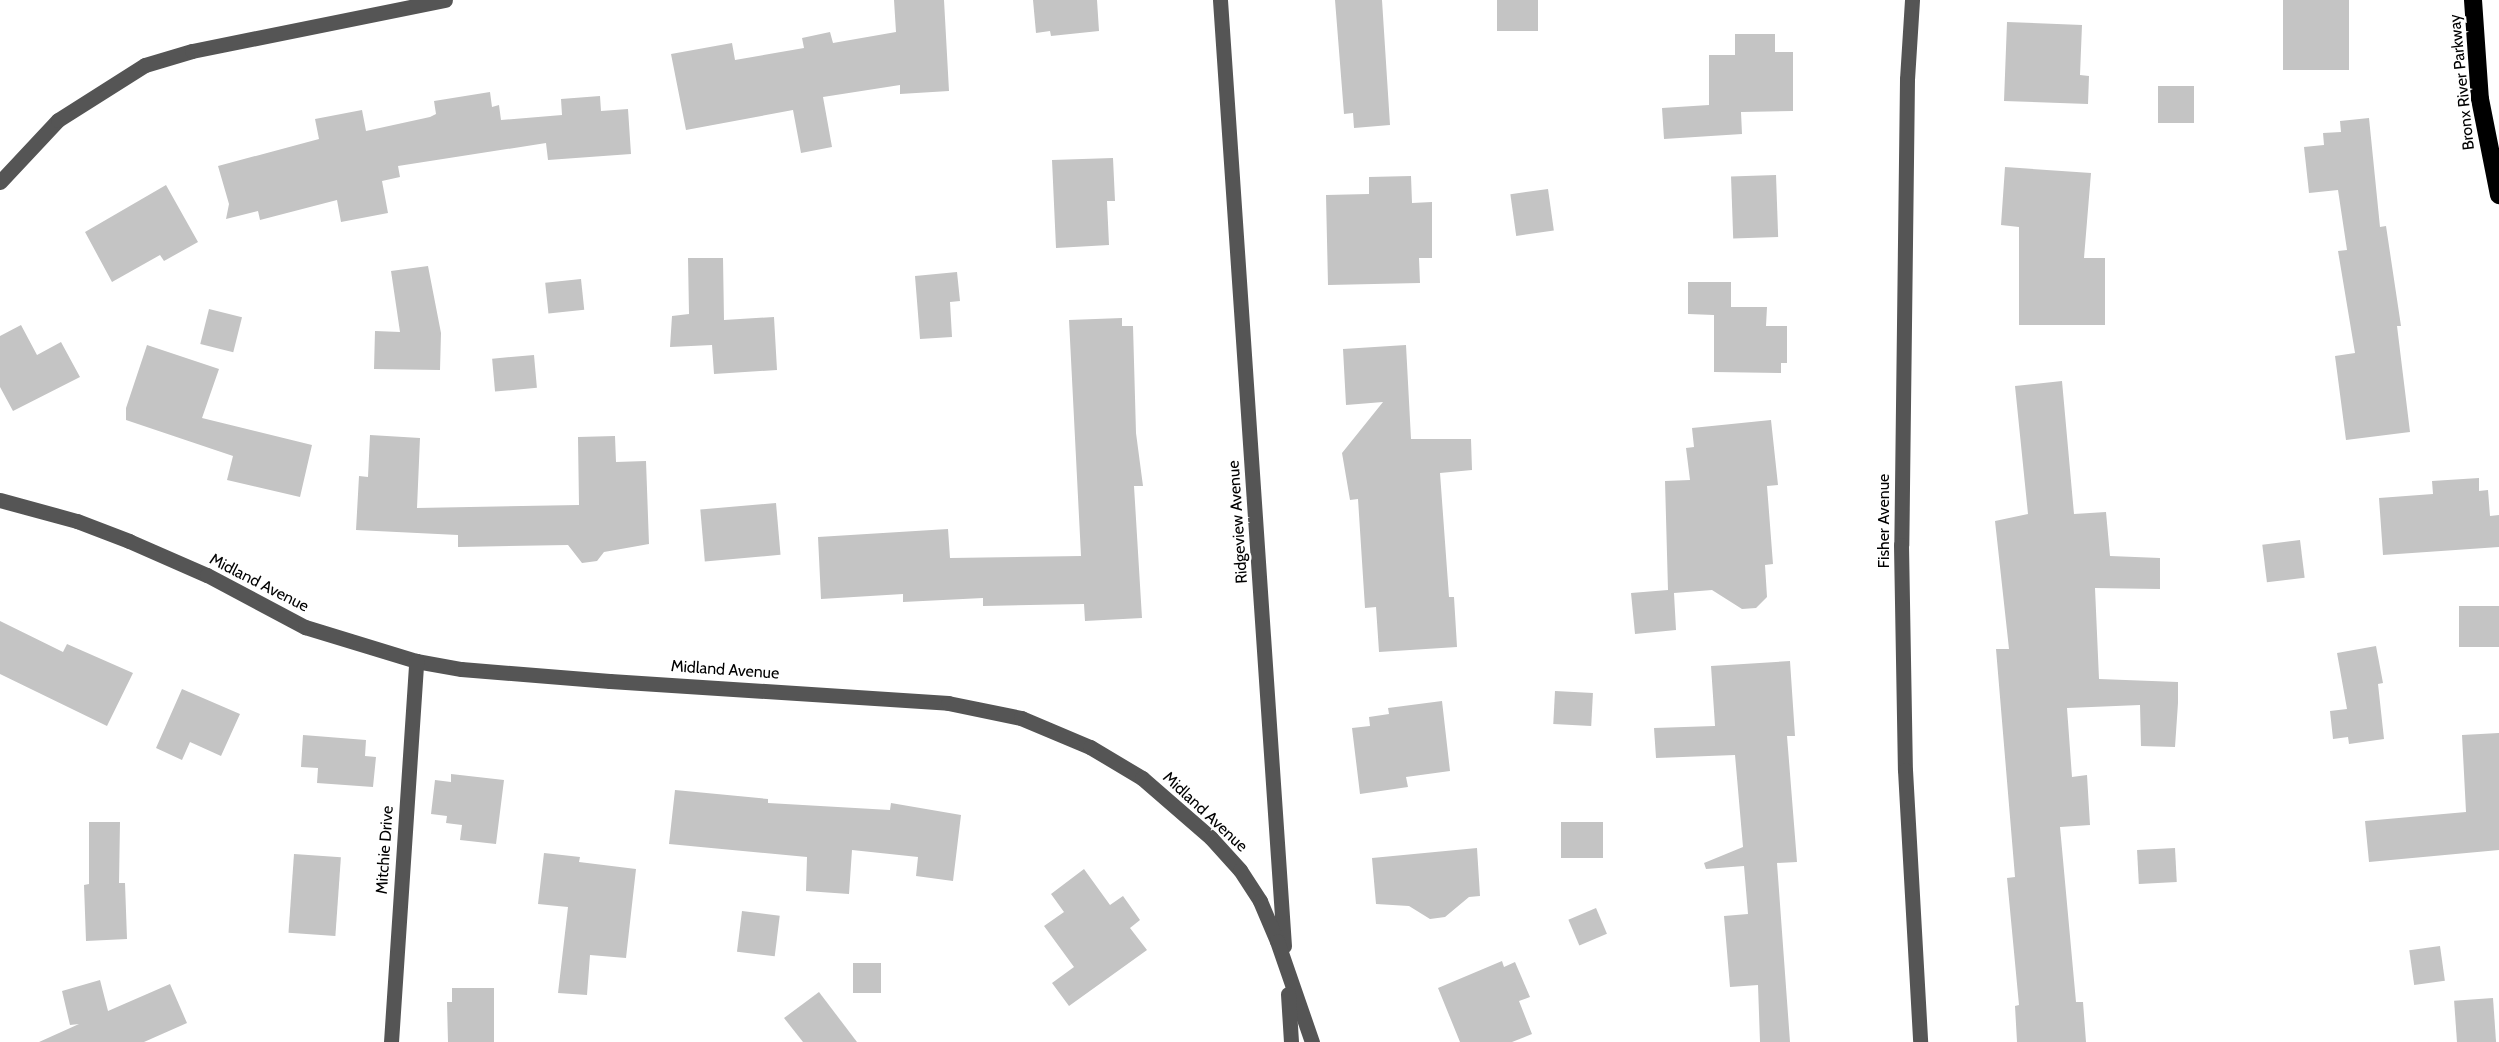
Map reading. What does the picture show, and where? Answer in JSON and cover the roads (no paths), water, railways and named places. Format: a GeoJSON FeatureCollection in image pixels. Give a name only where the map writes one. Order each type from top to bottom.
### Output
{"type":"FeatureCollection","features":[{"type":"Feature","properties":{"kind":"highway","name":"Bronx River Parkway"},"geometry":{"type":"LineString","coordinates":[[2473,0],[2480,99],[2499,195]]}},
{"type":"Feature","properties":{"kind":"street"},"geometry":{"type":"LineString","coordinates":[[0,182],[58,120],[145,65],[192,51],[445,0]]}},
{"type":"Feature","properties":{"kind":"street","name":"Ridgeview Avenue"},"geometry":{"type":"LineString","coordinates":[[1220,0],[1291,1042]]}},
{"type":"Feature","properties":{"kind":"street","name":"Fisher Avenue"},"geometry":{"type":"LineString","coordinates":[[1912,0],[1907,79],[1901,545],[1905,770],[1920,1042]]}},
{"type":"Feature","properties":{"kind":"street","name":"Midland Avenue"},"geometry":{"type":"LineString","coordinates":[[0,500],[77,521],[129,541],[207,575],[305,627],[416,661],[461,669],[610,681],[948,703],[1021,718],[1090,747],[1142,778],[1211,838],[1240,870],[1260,901],[1312,1042]]}},
{"type":"Feature","properties":{"kind":"street","name":"Mitchie Drive"},"geometry":{"type":"LineString","coordinates":[[391,1042],[416,661]]}}]}
